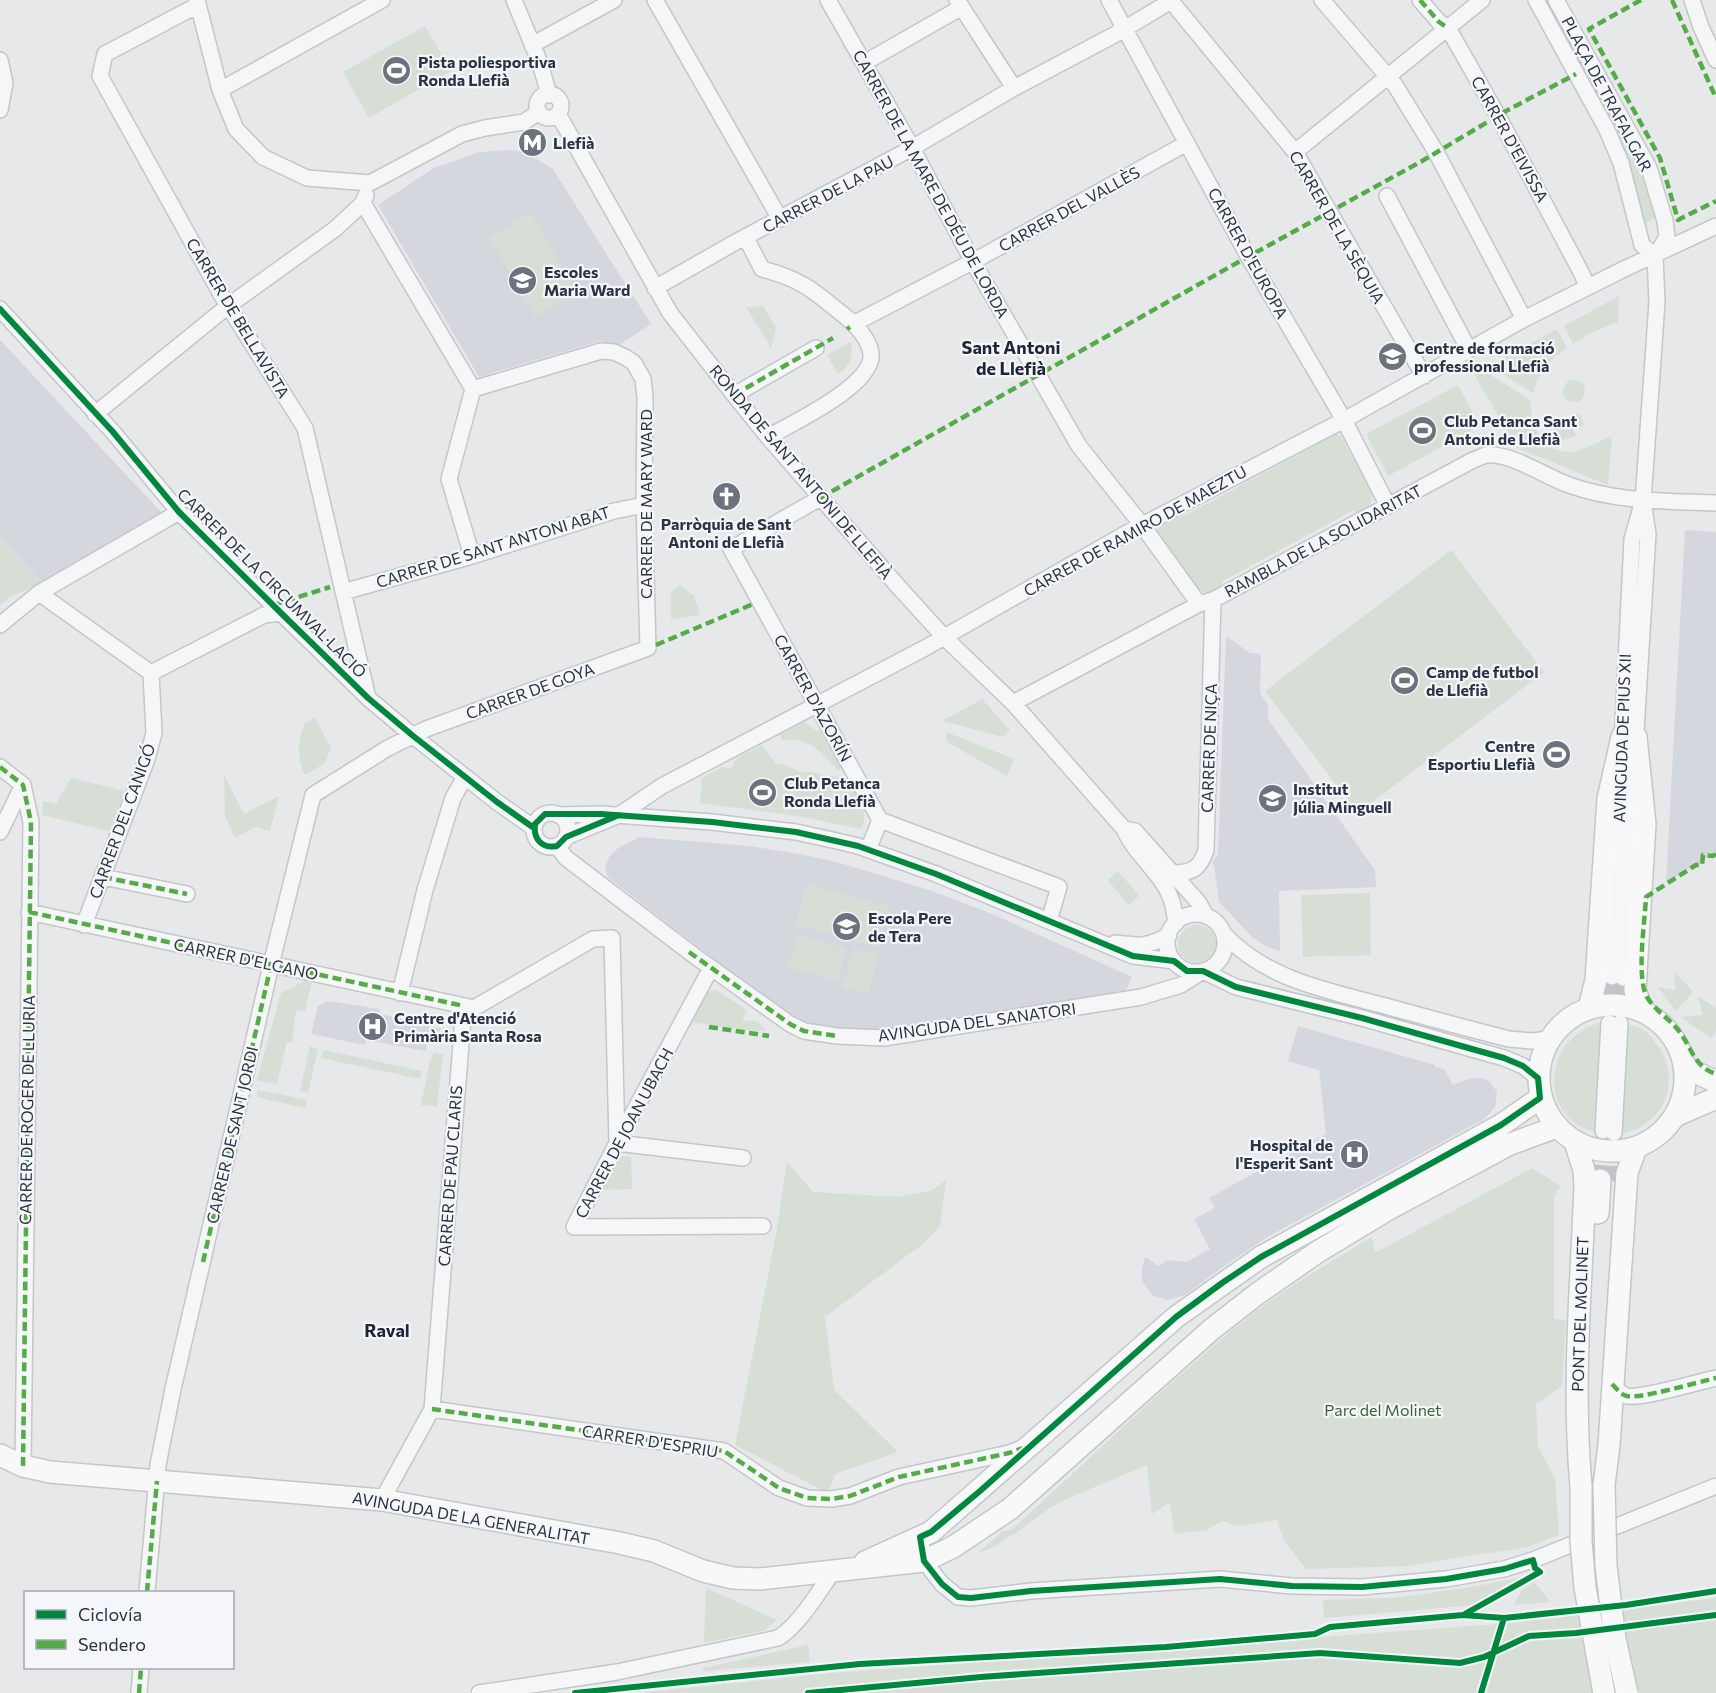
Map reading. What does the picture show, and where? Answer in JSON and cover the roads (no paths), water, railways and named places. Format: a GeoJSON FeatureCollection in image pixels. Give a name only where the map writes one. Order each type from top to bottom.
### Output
{"type":"FeatureCollection","features":[{"type":"Feature","properties":{"kind":"street"},"geometry":{"type":"LineString","coordinates":[[220,90],[381,0]]}},
{"type":"Feature","properties":{"kind":"street"},"geometry":{"type":"LineString","coordinates":[[514,0],[549,95]]}},
{"type":"Feature","properties":{"kind":"street"},"geometry":{"type":"LineString","coordinates":[[532,45],[614,0]]}},
{"type":"Feature","properties":{"kind":"street"},"geometry":{"type":"LineString","coordinates":[[655,0],[780,219]]}},
{"type":"Feature","properties":{"kind":"street","name":"CARRER DE LA MARE DE DÉU DE LORDA"},"geometry":{"type":"LineString","coordinates":[[828,0],[912,148],[973,262],[1079,446],[1206,602]]}},
{"type":"Feature","properties":{"kind":"street","name":"CARRER D'EUROPA"},"geometry":{"type":"LineString","coordinates":[[1109,0],[1248,256],[1344,420],[1388,506]]}},
{"type":"Feature","properties":{"kind":"street"},"geometry":{"type":"LineString","coordinates":[[1322,0],[1395,85],[1436,152],[1524,319]]}},
{"type":"Feature","properties":{"kind":"street","name":"CARRER D'EIVISSA"},"geometry":{"type":"LineString","coordinates":[[1420,0],[1438,22],[1448,28],[1498,116],[1587,287]]}},
{"type":"Feature","properties":{"kind":"street"},"geometry":{"type":"LineString","coordinates":[[1295,152],[1482,0]]}},
{"type":"Feature","properties":{"kind":"street","name":"PLAÇA DE TRAFALGAR"},"geometry":{"type":"LineString","coordinates":[[1536,0],[1607,130],[1621,163],[1642,246],[1655,256],[1667,237],[1665,221],[1649,168],[1556,0]]}},
{"type":"Feature","properties":{"kind":"street"},"geometry":{"type":"LineString","coordinates":[[1692,0],[1716,60]]}},
{"type":"Feature","properties":{"kind":"street","name":"CARRER DE LA PAU"},"geometry":{"type":"LineString","coordinates":[[655,288],[912,148],[1014,88],[1171,1]]}},
{"type":"Feature","properties":{"kind":"street","name":"CARRER DE LA SÈQUIA"},"geometry":{"type":"LineString","coordinates":[[1171,1],[1295,152],[1424,376]]}},
{"type":"Feature","properties":{"kind":"street"},"geometry":{"type":"LineString","coordinates":[[198,3],[220,90],[236,129],[263,157],[307,178],[370,183],[462,134],[524,122],[539,112]]}},
{"type":"Feature","properties":{"kind":"street","name":"CARRER DE BELLAVISTA"},"geometry":{"type":"LineString","coordinates":[[198,3],[105,54],[100,76],[228,306],[305,428],[368,698]]}},
{"type":"Feature","properties":{"kind":"street"},"geometry":{"type":"LineString","coordinates":[[864,63],[959,3],[1014,88]]}},
{"type":"Feature","properties":{"kind":"street"},"geometry":{"type":"LineString","coordinates":[[0,60],[5,83],[0,110]]}},
{"type":"Feature","properties":{"kind":"street"},"geometry":{"type":"LineString","coordinates":[[549,95],[559,100],[561,107],[558,114],[549,118],[543,116],[537,107],[539,100],[549,95]]}},
{"type":"Feature","properties":{"kind":"street","name":"RONDA DE SANT ANTONI DE LLEFIÀ"},"geometry":{"type":"LineString","coordinates":[[558,114],[670,313],[768,438],[944,638],[1013,703],[1124,829]]}},
{"type":"Feature","properties":{"kind":"street","name":"CARRER DEL VALLÈS"},"geometry":{"type":"LineString","coordinates":[[855,324],[973,262],[1187,143]]}},
{"type":"Feature","properties":{"kind":"street"},"geometry":{"type":"LineString","coordinates":[[95,414],[228,306],[335,229],[363,203],[370,183]]}},
{"type":"Feature","properties":{"kind":"street"},"geometry":{"type":"LineString","coordinates":[[1387,196],[1469,350]]}},
{"type":"Feature","properties":{"kind":"street"},"geometry":{"type":"LineString","coordinates":[[363,203],[473,389],[449,479],[472,556]]}},
{"type":"Feature","properties":{"kind":"street"},"geometry":{"type":"LineString","coordinates":[[1655,256],[1716,226]]}},
{"type":"Feature","properties":{"kind":"street"},"geometry":{"type":"LineString","coordinates":[[746,238],[762,269],[788,276],[808,286],[855,324],[867,342],[871,354],[870,363],[863,374],[843,393],[768,438]]}},
{"type":"Feature","properties":{"kind":"street","name":"CARRER DE RAMIRO DE MAEZTU"},"geometry":{"type":"LineString","coordinates":[[562,841],[619,815],[662,786],[944,638],[1142,525],[1344,420],[1524,319],[1655,256]]}},
{"type":"Feature","properties":{"kind":"street","name":"AVINGUDA DE PIUS XII"},"geometry":{"type":"LineString","coordinates":[[1617,977],[1629,737],[1632,538],[1642,501],[1657,294],[1655,256]]}},
{"type":"Feature","properties":{"kind":"street","name":"CARRER DE LA CIRCUMVAL·LACIÓ"},"geometry":{"type":"LineString","coordinates":[[0,309],[42,353],[179,512],[368,698],[412,735]]}},
{"type":"Feature","properties":{"kind":"street"},"geometry":{"type":"LineString","coordinates":[[734,395],[816,348]]}},
{"type":"Feature","properties":{"kind":"street","name":"CARRER DE MARY WARD"},"geometry":{"type":"LineString","coordinates":[[473,389],[601,351],[614,352],[634,363],[643,379],[645,397],[644,505],[648,648]]}},
{"type":"Feature","properties":{"kind":"street","name":"RAMBLA DE LA SOLIDARITAT"},"geometry":{"type":"LineString","coordinates":[[1013,703],[1473,460],[1487,455],[1508,458],[1569,485],[1617,497],[1642,501],[1716,503]]}},
{"type":"Feature","properties":{"kind":"street","name":"CARRER D'AZORÍN"},"geometry":{"type":"LineString","coordinates":[[820,498],[731,549],[880,820]]}},
{"type":"Feature","properties":{"kind":"street","name":"CARRER DE SANT ANTONI ABAT"},"geometry":{"type":"LineString","coordinates":[[343,592],[472,556],[614,511],[644,505]]}},
{"type":"Feature","properties":{"kind":"street"},"geometry":{"type":"LineString","coordinates":[[0,625],[39,592],[179,512]]}},
{"type":"Feature","properties":{"kind":"street"},"geometry":{"type":"LineString","coordinates":[[39,592],[151,673],[264,615],[281,613]]}},
{"type":"Feature","properties":{"kind":"street","name":"CARRER DE NIÇA"},"geometry":{"type":"LineString","coordinates":[[1173,873],[1188,873],[1196,870],[1203,861],[1206,850],[1214,620],[1206,602]]}},
{"type":"Feature","properties":{"kind":"street","name":"CARRER DE GOYA"},"geometry":{"type":"LineString","coordinates":[[412,735],[648,648]]}},
{"type":"Feature","properties":{"kind":"street","name":"CARRER DEL CANIGÓ"},"geometry":{"type":"LineString","coordinates":[[84,924],[147,759],[154,733],[151,673]]}},
{"type":"Feature","properties":{"kind":"street"},"geometry":{"type":"LineString","coordinates":[[412,735],[534,828]]}},
{"type":"Feature","properties":{"kind":"street","name":"CARRER DE SANT JORDI"},"geometry":{"type":"LineString","coordinates":[[147,1591],[158,1465],[172,1389],[313,795],[412,735]]}},
{"type":"Feature","properties":{"kind":"street"},"geometry":{"type":"LineString","coordinates":[[1589,1008],[1596,980],[1608,799],[1629,737]]}},
{"type":"Feature","properties":{"kind":"street"},"geometry":{"type":"LineString","coordinates":[[1629,737],[1645,824],[1635,990],[1642,1010]]}},
{"type":"Feature","properties":{"kind":"street"},"geometry":{"type":"LineString","coordinates":[[0,767],[23,784],[0,832]]}},
{"type":"Feature","properties":{"kind":"street"},"geometry":{"type":"LineString","coordinates":[[400,993],[424,890],[453,798],[465,777]]}},
{"type":"Feature","properties":{"kind":"street","name":"CARRER DE ROGER DE LLURIA"},"geometry":{"type":"LineString","coordinates":[[23,784],[31,822],[23,1466]]}},
{"type":"Feature","properties":{"kind":"street"},"geometry":{"type":"LineString","coordinates":[[558,815],[567,824],[562,841],[547,846],[541,844],[534,828],[541,817],[549,813],[619,815],[712,822],[796,832],[868,850],[936,874],[1133,956],[1174,961],[1187,971],[1203,971],[1214,966],[1222,957],[1225,946],[1224,934]]}},
{"type":"Feature","properties":{"kind":"street"},"geometry":{"type":"LineString","coordinates":[[868,850],[880,820],[1059,887],[1049,921]]}},
{"type":"Feature","properties":{"kind":"street"},"geometry":{"type":"LineString","coordinates":[[1124,829],[1135,831],[1199,903],[1206,916],[1220,926],[1236,947],[1259,963],[1293,980],[1509,1040],[1549,1039]]}},
{"type":"Feature","properties":{"kind":"street"},"geometry":{"type":"LineString","coordinates":[[1124,829],[1128,839],[1171,898],[1172,929],[1168,944],[1174,961]]}},
{"type":"Feature","properties":{"kind":"street","name":"AVINGUDA DEL SANATORI"},"geometry":{"type":"LineString","coordinates":[[562,841],[566,858],[711,968],[790,1024],[804,1031],[837,1036],[884,1038],[1141,997],[1181,985],[1203,971]]}},
{"type":"Feature","properties":{"kind":"street"},"geometry":{"type":"LineString","coordinates":[[103,877],[188,894]]}},
{"type":"Feature","properties":{"kind":"street","name":"CARRER D'ELCANO"},"geometry":{"type":"LineString","coordinates":[[29,912],[464,1006]]}},
{"type":"Feature","properties":{"kind":"street"},"geometry":{"type":"LineString","coordinates":[[1094,939],[1132,945],[1153,945],[1189,915],[1206,916]]}},
{"type":"Feature","properties":{"kind":"street"},"geometry":{"type":"LineString","coordinates":[[464,1006],[474,1008],[593,939],[612,938],[616,1143],[742,1158]]}},
{"type":"Feature","properties":{"kind":"street"},"geometry":{"type":"LineString","coordinates":[[1259,963],[1268,981],[1269,994]]}},
{"type":"Feature","properties":{"kind":"street","name":"CARRER DE JOAN UBACH"},"geometry":{"type":"LineString","coordinates":[[711,968],[616,1143],[574,1227],[763,1226]]}},
{"type":"Feature","properties":{"kind":"street"},"geometry":{"type":"LineString","coordinates":[[854,1568],[931,1532],[1176,1317],[1251,1263],[1501,1125],[1539,1088],[1541,1058],[1549,1039],[1566,1020],[1589,1008],[1606,1004],[1642,1010],[1662,1024],[1677,1043],[1685,1067],[1682,1101],[1675,1116],[1658,1136],[1636,1148],[1616,1152],[1594,1150],[1575,1142],[1557,1127],[1547,1114],[1539,1088],[1524,1066],[1504,1058],[1236,987],[1203,971]]}},
{"type":"Feature","properties":{"kind":"street","name":"CARRER DE PAU CLARIS"},"geometry":{"type":"LineString","coordinates":[[382,1500],[432,1409],[464,1006]]}},
{"type":"Feature","properties":{"kind":"street"},"geometry":{"type":"LineString","coordinates":[[1609,1132],[1615,1023]]}},
{"type":"Feature","properties":{"kind":"street"},"geometry":{"type":"LineString","coordinates":[[1685,1067],[1716,1082]]}},
{"type":"Feature","properties":{"kind":"street"},"geometry":{"type":"LineString","coordinates":[[1675,1116],[1716,1098]]}},
{"type":"Feature","properties":{"kind":"street"},"geometry":{"type":"LineString","coordinates":[[854,1568],[924,1561],[954,1547],[1010,1509],[1212,1329],[1257,1294],[1319,1251],[1388,1210],[1510,1144],[1557,1127]]}},
{"type":"Feature","properties":{"kind":"street","name":"PONT DEL MOLINET"},"geometry":{"type":"LineString","coordinates":[[1575,1142],[1584,1170],[1585,1187],[1576,1377],[1577,1440],[1581,1486]]}},
{"type":"Feature","properties":{"kind":"street","name":"PONT DEL MOLINET"},"geometry":{"type":"LineString","coordinates":[[1604,1485],[1627,1173],[1636,1148]]}},
{"type":"Feature","properties":{"kind":"street","name":"PONT DEL MOLINET"},"geometry":{"type":"LineString","coordinates":[[1604,1693],[1585,1588],[1581,1541],[1581,1486],[1605,1181],[1609,1248],[1601,1360],[1600,1445],[1604,1485],[1606,1566],[1616,1639],[1627,1693]]}},
{"type":"Feature","properties":{"kind":"street"},"geometry":{"type":"LineString","coordinates":[[1612,1384],[1627,1396],[1645,1395],[1716,1378]]}},
{"type":"Feature","properties":{"kind":"street","name":"CARRER D'ESPRIU"},"geometry":{"type":"LineString","coordinates":[[432,1409],[724,1451],[786,1491],[807,1498],[831,1499],[850,1496],[899,1477],[1009,1453],[1029,1446]]}},
{"type":"Feature","properties":{"kind":"street","name":"AVINGUDA DE LA GENERALITAT"},"geometry":{"type":"LineString","coordinates":[[0,1455],[23,1466],[50,1472],[382,1500],[643,1548],[702,1571],[733,1578],[760,1579],[832,1573],[854,1568]]}},
{"type":"Feature","properties":{"kind":"street"},"geometry":{"type":"LineString","coordinates":[[920,1537],[924,1561],[942,1584],[958,1597],[971,1598],[1220,1579],[1292,1586],[1373,1586],[1446,1579],[1504,1569],[1533,1560],[1716,1486]]}},
{"type":"Feature","properties":{"kind":"street"},"geometry":{"type":"LineString","coordinates":[[479,1693],[617,1672],[778,1638],[809,1606],[832,1573]]}},
{"type":"Feature","properties":{"kind":"street"},"geometry":{"type":"LineString","coordinates":[[139,1693],[141,1669]]}},
{"type":"Feature","properties":{"kind":"tunnel"},"geometry":{"type":"LineString","coordinates":[[1609,1023],[1612,977]]}},
{"type":"Feature","properties":{"kind":"tunnel"},"geometry":{"type":"LineString","coordinates":[[1620,1023],[1623,978]]}},
{"type":"Feature","properties":{"kind":"tunnel"},"geometry":{"type":"LineString","coordinates":[[1600,1180],[1603,1131]]}},
{"type":"Feature","properties":{"kind":"tunnel"},"geometry":{"type":"LineString","coordinates":[[1611,1181],[1614,1133]]}},
{"type":"Feature","properties":{"kind":"place","name":"Pista poliesportiva Ronda Llefià"},"geometry":{"type":"Point","coordinates":[397,71]}},
{"type":"Feature","properties":{"kind":"place","name":"Llefià"},"geometry":{"type":"Point","coordinates":[532,143]}},
{"type":"Feature","properties":{"kind":"place","name":"Escoles Maria Ward"},"geometry":{"type":"Point","coordinates":[523,281]}},
{"type":"Feature","properties":{"kind":"place","name":"Centre de formació professional Llefià"},"geometry":{"type":"Point","coordinates":[1393,357]}},
{"type":"Feature","properties":{"kind":"place","name":"Club Petanca Sant Antoni de Llefià"},"geometry":{"type":"Point","coordinates":[1423,430]}},
{"type":"Feature","properties":{"kind":"place","name":"Parròquia de Sant Antoni de Llefià"},"geometry":{"type":"Point","coordinates":[726,496]}},
{"type":"Feature","properties":{"kind":"place","name":"Camp de futbol de Llefià"},"geometry":{"type":"Point","coordinates":[1405,681]}},
{"type":"Feature","properties":{"kind":"place","name":"Centre Esportiu Llefià"},"geometry":{"type":"Point","coordinates":[1556,755]}},
{"type":"Feature","properties":{"kind":"place","name":"Club Petanca Ronda Llefià"},"geometry":{"type":"Point","coordinates":[763,792]}},
{"type":"Feature","properties":{"kind":"place","name":"Institut Júlia Minguell"},"geometry":{"type":"Point","coordinates":[1272,798]}},
{"type":"Feature","properties":{"kind":"place","name":"Escola Pere de Tera"},"geometry":{"type":"Point","coordinates":[847,927]}},
{"type":"Feature","properties":{"kind":"place","name":"Centre d'Atenció Primària Santa Rosa"},"geometry":{"type":"Point","coordinates":[373,1027]}},
{"type":"Feature","properties":{"kind":"place","name":"Hospital de l'Esperit Sant"},"geometry":{"type":"Point","coordinates":[1354,1154]}},
{"type":"Feature","properties":{"kind":"district","name":"Sant Antoni de Llefià"},"geometry":{"type":"Point","coordinates":[1011,358]}},
{"type":"Feature","properties":{"kind":"district","name":"Raval"},"geometry":{"type":"Point","coordinates":[387,1331]}},
{"type":"Feature","properties":{"kind":"park label","name":"Parc del Molinet"},"geometry":{"type":"Point","coordinates":[1383,1410]}}]}
